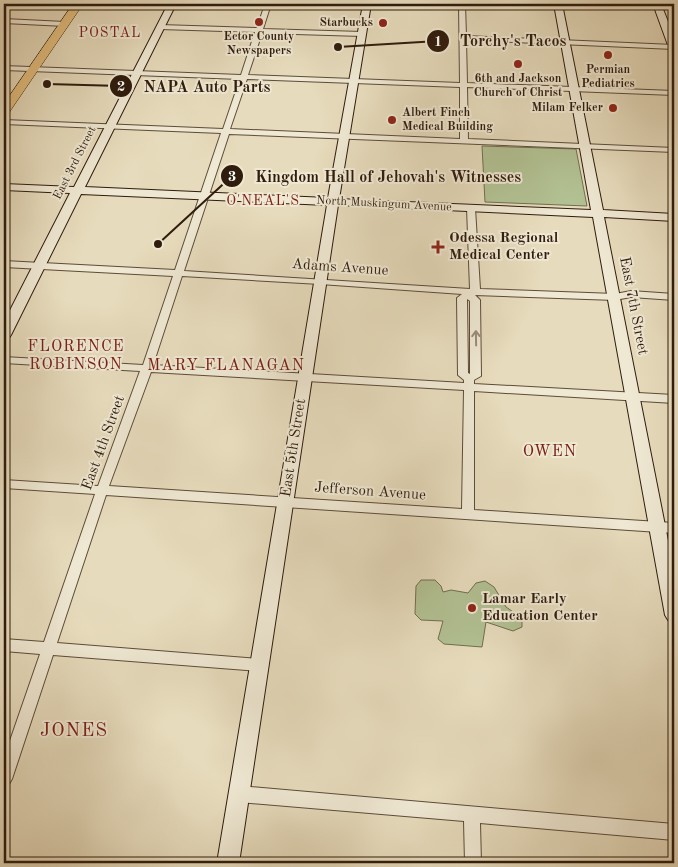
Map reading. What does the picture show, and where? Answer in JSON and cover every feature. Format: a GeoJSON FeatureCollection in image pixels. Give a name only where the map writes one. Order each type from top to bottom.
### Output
{"type":"FeatureCollection","features":[{"type":"Feature","properties":{"kind":"main road"},"geometry":{"type":"LineString","coordinates":[[4,112],[78,4]]}},
{"type":"Feature","properties":{"kind":"street","name":"East 3rd Street"},"geometry":{"type":"LineString","coordinates":[[4,335],[76,189],[172,4]]}},
{"type":"Feature","properties":{"kind":"street","name":"East 4th Street"},"geometry":{"type":"LineString","coordinates":[[4,779],[102,490],[147,368],[268,4]]}},
{"type":"Feature","properties":{"kind":"street","name":"East 5th Street"},"geometry":{"type":"LineString","coordinates":[[228,863],[343,136],[367,4]]}},
{"type":"Feature","properties":{"kind":"street"},"geometry":{"type":"LineString","coordinates":[[462,4],[464,141]]}},
{"type":"Feature","properties":{"kind":"street","name":"East 7th Street"},"geometry":{"type":"LineString","coordinates":[[558,4],[674,615]]}},
{"type":"Feature","properties":{"kind":"street"},"geometry":{"type":"LineString","coordinates":[[462,38],[674,47],[657,4]]}},
{"type":"Feature","properties":{"kind":"street"},"geometry":{"type":"LineString","coordinates":[[4,21],[65,24]]}},
{"type":"Feature","properties":{"kind":"street"},"geometry":{"type":"LineString","coordinates":[[160,27],[362,34]]}},
{"type":"Feature","properties":{"kind":"street"},"geometry":{"type":"LineString","coordinates":[[4,68],[674,93]]}},
{"type":"Feature","properties":{"kind":"street"},"geometry":{"type":"LineString","coordinates":[[4,122],[674,150]]}},
{"type":"Feature","properties":{"kind":"street","name":"North Muskingum Avenue"},"geometry":{"type":"LineString","coordinates":[[4,187],[674,217]]}},
{"type":"Feature","properties":{"kind":"street"},"geometry":{"type":"LineString","coordinates":[[468,514],[470,383],[476,376],[475,300],[471,293],[471,208]]}},
{"type":"Feature","properties":{"kind":"street","name":"Adams Avenue"},"geometry":{"type":"LineString","coordinates":[[4,264],[320,281],[471,293],[615,297],[631,294],[674,297]]}},
{"type":"Feature","properties":{"kind":"street"},"geometry":{"type":"LineString","coordinates":[[4,360],[305,378],[470,383],[674,399]]}},
{"type":"Feature","properties":{"kind":"street","name":"Jefferson Avenue"},"geometry":{"type":"LineString","coordinates":[[4,484],[674,528]]}},
{"type":"Feature","properties":{"kind":"street"},"geometry":{"type":"LineString","coordinates":[[4,645],[259,665]]}},
{"type":"Feature","properties":{"kind":"street"},"geometry":{"type":"LineString","coordinates":[[239,794],[674,832]]}},
{"type":"Feature","properties":{"kind":"street"},"geometry":{"type":"LineString","coordinates":[[472,814],[473,863]]}},
{"type":"Feature","properties":{"kind":"green space"},"geometry":{"type":"Polygon","coordinates":[[[482,146],[576,149],[587,206],[485,202],[482,146]]]}},
{"type":"Feature","properties":{"kind":"green space"},"geometry":{"type":"Polygon","coordinates":[[[421,580],[435,580],[441,586],[443,592],[451,590],[468,593],[476,583],[485,581],[494,587],[506,607],[522,618],[522,627],[513,631],[486,622],[482,647],[444,644],[438,639],[443,621],[421,620],[415,614],[416,586],[421,580]]]}},
{"type":"Feature","properties":{"kind":"place","name":"Ector County Newspapers"},"geometry":{"type":"Point","coordinates":[259,22]}},
{"type":"Feature","properties":{"kind":"place","name":"Starbucks"},"geometry":{"type":"Point","coordinates":[383,23]}},
{"type":"Feature","properties":{"kind":"place","name":"Torchy's Tacos"},"geometry":{"type":"Point","coordinates":[338,47]}},
{"type":"Feature","properties":{"kind":"place","name":"Permian Pediatrics"},"geometry":{"type":"Point","coordinates":[608,55]}},
{"type":"Feature","properties":{"kind":"place","name":"6th and Jackson Church of Christ"},"geometry":{"type":"Point","coordinates":[518,64]}},
{"type":"Feature","properties":{"kind":"place","name":"NAPA Auto Parts"},"geometry":{"type":"Point","coordinates":[47,84]}},
{"type":"Feature","properties":{"kind":"place","name":"Milam Felker"},"geometry":{"type":"Point","coordinates":[613,108]}},
{"type":"Feature","properties":{"kind":"place","name":"Albert Finch Medical Building"},"geometry":{"type":"Point","coordinates":[392,120]}},
{"type":"Feature","properties":{"kind":"place","name":"Kingdom Hall of Jehovah's Witnesses"},"geometry":{"type":"Point","coordinates":[158,244]}},
{"type":"Feature","properties":{"kind":"place","name":"Odessa Regional Medical Center"},"geometry":{"type":"Point","coordinates":[438,247]}},
{"type":"Feature","properties":{"kind":"place","name":"Lamar Early Education Center"},"geometry":{"type":"Point","coordinates":[472,608]}},
{"type":"Feature","properties":{"kind":"district","name":"POSTAL"},"geometry":{"type":"Point","coordinates":[110,33]}},
{"type":"Feature","properties":{"kind":"district","name":"O'NEAL'S"},"geometry":{"type":"Point","coordinates":[263,201]}},
{"type":"Feature","properties":{"kind":"district","name":"FLORENCE ROBINSON"},"geometry":{"type":"Point","coordinates":[76,356]}},
{"type":"Feature","properties":{"kind":"district","name":"MARY FLANAGAN"},"geometry":{"type":"Point","coordinates":[226,366]}},
{"type":"Feature","properties":{"kind":"district","name":"OWEN"},"geometry":{"type":"Point","coordinates":[550,452]}},
{"type":"Feature","properties":{"kind":"district","name":"JONES"},"geometry":{"type":"Point","coordinates":[74,731]}}]}
